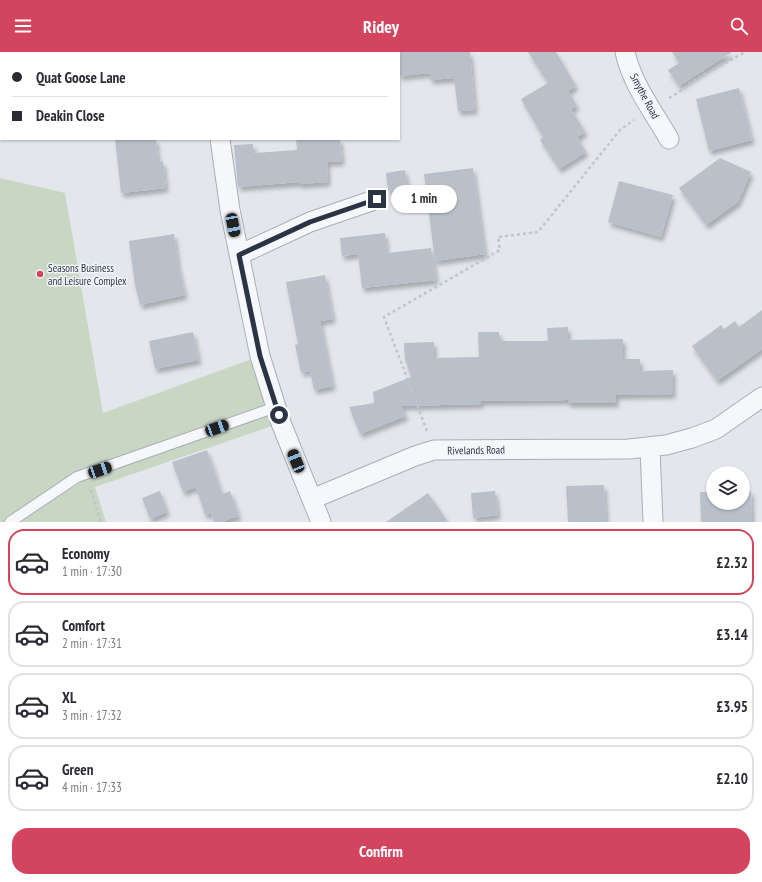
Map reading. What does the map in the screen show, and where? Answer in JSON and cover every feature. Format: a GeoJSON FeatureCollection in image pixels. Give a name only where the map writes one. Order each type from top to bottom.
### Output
{"type":"FeatureCollection","features":[{"type":"Feature","properties":{"kind":"street","name":"Smythe Road"},"geometry":{"type":"LineString","coordinates":[[625,52],[632,74],[669,139]]}},
{"type":"Feature","properties":{"kind":"street"},"geometry":{"type":"LineString","coordinates":[[220,140],[230,210],[260,356],[281,423],[321,522]]}},
{"type":"Feature","properties":{"kind":"street"},"geometry":{"type":"LineString","coordinates":[[239,255],[310,222],[377,199]]}},
{"type":"Feature","properties":{"kind":"street","name":"Rivelands Road"},"geometry":{"type":"LineString","coordinates":[[312,499],[420,454],[434,450],[650,448],[666,446],[716,429],[762,397]]}},
{"type":"Feature","properties":{"kind":"street"},"geometry":{"type":"LineString","coordinates":[[650,448],[653,522]]}},
{"type":"Feature","properties":{"kind":"lane"},"geometry":{"type":"LineString","coordinates":[[10,522],[77,478],[276,407]]}},
{"type":"Feature","properties":{"kind":"path"},"geometry":{"type":"LineString","coordinates":[[434,450],[384,317],[500,250],[498,237],[538,232],[620,130],[651,108],[679,92],[693,81],[745,52]]}},
{"type":"Feature","properties":{"kind":"path"},"geometry":{"type":"LineString","coordinates":[[86,475],[101,522]]}},
{"type":"Feature","properties":{"kind":"green space","name":"Seasons Business and Leisure Complex"},"geometry":{"type":"Polygon","coordinates":[[[0,178],[65,193],[103,413],[260,356],[281,423],[95,487],[106,522],[0,522],[0,178]]]}},
{"type":"Feature","properties":{"kind":"building"},"geometry":{"type":"Polygon","coordinates":[[[400,52],[470,52],[475,110],[458,111],[454,78],[430,80],[430,73],[400,76],[400,52]]]}},
{"type":"Feature","properties":{"kind":"building"},"geometry":{"type":"Polygon","coordinates":[[[528,52],[556,52],[576,86],[568,91],[577,106],[571,109],[585,132],[577,137],[586,152],[559,169],[540,140],[543,137],[521,99],[548,83],[528,52]]]}},
{"type":"Feature","properties":{"kind":"building"},"geometry":{"type":"Polygon","coordinates":[[[672,52],[732,52],[679,86],[668,70],[679,63],[672,52]]]}},
{"type":"Feature","properties":{"kind":"building"},"geometry":{"type":"Polygon","coordinates":[[[739,88],[752,140],[709,151],[696,99],[739,88]]]}},
{"type":"Feature","properties":{"kind":"building"},"geometry":{"type":"Polygon","coordinates":[[[115,140],[156,140],[158,162],[163,161],[166,188],[121,193],[115,140]]]}},
{"type":"Feature","properties":{"kind":"building"},"geometry":{"type":"Polygon","coordinates":[[[296,140],[340,140],[342,161],[327,162],[328,182],[300,184],[299,182],[238,187],[234,145],[253,144],[254,153],[297,150],[296,140]]]}},
{"type":"Feature","properties":{"kind":"building"},"geometry":{"type":"Polygon","coordinates":[[[720,158],[751,172],[738,202],[706,225],[679,188],[720,158]]]}},
{"type":"Feature","properties":{"kind":"building"},"geometry":{"type":"Polygon","coordinates":[[[473,168],[485,254],[435,261],[424,174],[473,168]]]}},
{"type":"Feature","properties":{"kind":"building"},"geometry":{"type":"Polygon","coordinates":[[[405,170],[408,189],[388,191],[386,173],[405,170]]]}},
{"type":"Feature","properties":{"kind":"building"},"geometry":{"type":"Polygon","coordinates":[[[619,181],[673,195],[661,237],[608,222],[619,181]]]}},
{"type":"Feature","properties":{"kind":"building"},"geometry":{"type":"Polygon","coordinates":[[[385,233],[387,253],[431,248],[436,280],[362,288],[358,254],[342,256],[340,238],[385,233]]]}},
{"type":"Feature","properties":{"kind":"building"},"geometry":{"type":"Polygon","coordinates":[[[174,234],[178,265],[185,295],[140,305],[135,285],[129,241],[174,234]]]}},
{"type":"Feature","properties":{"kind":"building"},"geometry":{"type":"Polygon","coordinates":[[[325,275],[333,319],[320,321],[333,386],[314,390],[310,371],[301,372],[295,345],[298,344],[286,282],[325,275]]]}},
{"type":"Feature","properties":{"kind":"building"},"geometry":{"type":"Polygon","coordinates":[[[762,310],[762,349],[717,381],[692,346],[721,325],[724,329],[735,321],[739,327],[762,310]]]}},
{"type":"Feature","properties":{"kind":"building"},"geometry":{"type":"Polygon","coordinates":[[[568,327],[568,340],[623,339],[623,359],[640,359],[640,371],[673,370],[673,394],[616,395],[616,403],[568,403],[568,400],[481,401],[481,404],[401,406],[406,416],[360,434],[349,407],[374,403],[373,392],[411,377],[405,359],[404,343],[434,342],[434,358],[479,357],[478,332],[499,332],[500,341],[548,341],[547,328],[568,327]]]}},
{"type":"Feature","properties":{"kind":"building"},"geometry":{"type":"Polygon","coordinates":[[[193,332],[199,360],[155,369],[149,341],[193,332]]]}},
{"type":"Feature","properties":{"kind":"building"},"geometry":{"type":"Polygon","coordinates":[[[207,450],[222,494],[230,491],[239,516],[220,522],[214,522],[211,513],[205,515],[196,487],[183,492],[172,462],[207,450]]]}},
{"type":"Feature","properties":{"kind":"building"},"geometry":{"type":"Polygon","coordinates":[[[604,485],[606,522],[568,522],[566,486],[604,485]]]}},
{"type":"Feature","properties":{"kind":"building"},"geometry":{"type":"Polygon","coordinates":[[[160,491],[167,512],[150,519],[142,498],[160,491]]]}},
{"type":"Feature","properties":{"kind":"building"},"geometry":{"type":"Polygon","coordinates":[[[495,491],[498,515],[473,518],[471,493],[495,491]]]}},
{"type":"Feature","properties":{"kind":"building"},"geometry":{"type":"Polygon","coordinates":[[[751,491],[752,522],[701,522],[700,492],[706,492],[706,510],[750,510],[751,491]]]}},
{"type":"Feature","properties":{"kind":"building"},"geometry":{"type":"Polygon","coordinates":[[[428,493],[448,522],[386,522],[428,493]]]}},
{"type":"Feature","properties":{"kind":"place","name":"Seasons Business and Leisure Complex"},"geometry":{"type":"Point","coordinates":[40,274]}},
{"type":"Feature","properties":{"kind":"route"},"geometry":{"type":"LineString","coordinates":[[279,415],[260,356],[239,255],[310,222],[377,199]]}}]}
